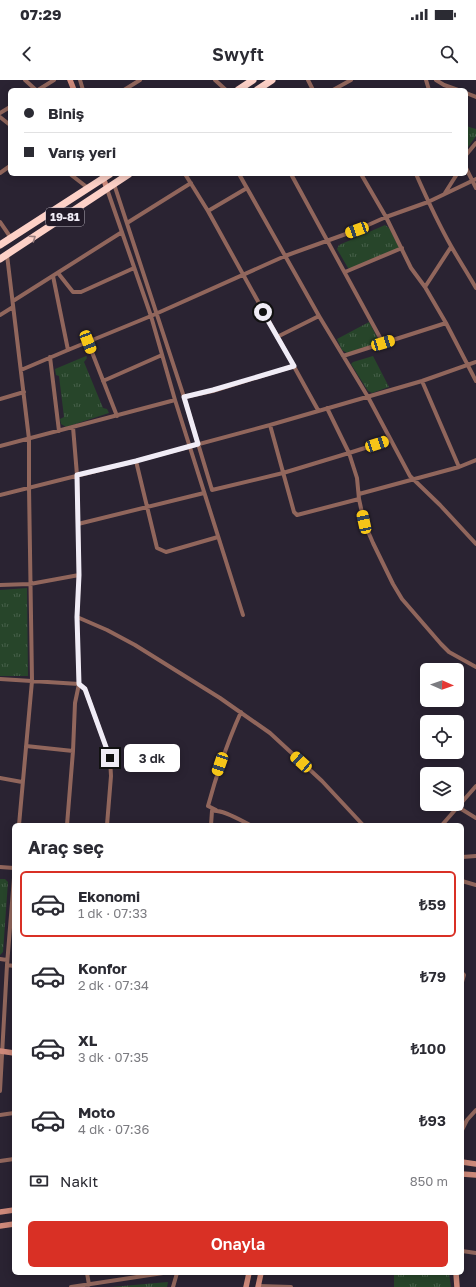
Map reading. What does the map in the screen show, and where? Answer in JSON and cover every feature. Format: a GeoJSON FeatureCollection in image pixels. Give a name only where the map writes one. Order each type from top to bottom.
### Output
{"type":"FeatureCollection","features":[{"type":"Feature","properties":{"kind":"highway"},"geometry":{"type":"LineString","coordinates":[[241,88],[253,80]]}},
{"type":"Feature","properties":{"kind":"highway"},"geometry":{"type":"LineString","coordinates":[[260,88],[272,80]]}},
{"type":"Feature","properties":{"kind":"highway","name":"19-81"},"geometry":{"type":"LineString","coordinates":[[0,245],[88,188],[104,176]]}},
{"type":"Feature","properties":{"kind":"highway","name":"19-81"},"geometry":{"type":"LineString","coordinates":[[0,259],[126,176]]}},
{"type":"Feature","properties":{"kind":"street"},"geometry":{"type":"LineString","coordinates":[[25,80],[35,88]]}},
{"type":"Feature","properties":{"kind":"street"},"geometry":{"type":"LineString","coordinates":[[40,88],[54,80]]}},
{"type":"Feature","properties":{"kind":"street"},"geometry":{"type":"LineString","coordinates":[[216,80],[224,88]]}},
{"type":"Feature","properties":{"kind":"street"},"geometry":{"type":"LineString","coordinates":[[337,88],[351,80]]}},
{"type":"Feature","properties":{"kind":"street"},"geometry":{"type":"LineString","coordinates":[[426,80],[429,88]]}},
{"type":"Feature","properties":{"kind":"street"},"geometry":{"type":"LineString","coordinates":[[436,80],[452,88]]}},
{"type":"Feature","properties":{"kind":"street"},"geometry":{"type":"LineString","coordinates":[[127,88],[136,81]]}},
{"type":"Feature","properties":{"kind":"street"},"geometry":{"type":"LineString","coordinates":[[0,117],[8,123]]}},
{"type":"Feature","properties":{"kind":"street"},"geometry":{"type":"LineString","coordinates":[[468,153],[476,143]]}},
{"type":"Feature","properties":{"kind":"street"},"geometry":{"type":"LineString","coordinates":[[468,171],[474,180],[476,188]]}},
{"type":"Feature","properties":{"kind":"street"},"geometry":{"type":"LineString","coordinates":[[73,176],[88,188]]}},
{"type":"Feature","properties":{"kind":"street"},"geometry":{"type":"LineString","coordinates":[[105,176],[107,188],[151,316],[175,400],[243,615]]}},
{"type":"Feature","properties":{"kind":"street"},"geometry":{"type":"LineString","coordinates":[[186,176],[208,211],[318,410]]}},
{"type":"Feature","properties":{"kind":"street"},"geometry":{"type":"LineString","coordinates":[[240,176],[319,316],[368,397],[413,480],[440,505],[476,544]]}},
{"type":"Feature","properties":{"kind":"street"},"geometry":{"type":"LineString","coordinates":[[292,176],[383,343]]}},
{"type":"Feature","properties":{"kind":"street"},"geometry":{"type":"LineString","coordinates":[[362,176],[386,217],[411,268],[425,287],[469,364],[476,381]]}},
{"type":"Feature","properties":{"kind":"street"},"geometry":{"type":"LineString","coordinates":[[417,176],[428,202],[451,247],[476,288]]}},
{"type":"Feature","properties":{"kind":"street"},"geometry":{"type":"LineString","coordinates":[[445,194],[456,176]]}},
{"type":"Feature","properties":{"kind":"street"},"geometry":{"type":"LineString","coordinates":[[21,370],[157,314],[285,256],[428,202],[474,180]]}},
{"type":"Feature","properties":{"kind":"street"},"geometry":{"type":"LineString","coordinates":[[127,222],[191,183]]}},
{"type":"Feature","properties":{"kind":"street"},"geometry":{"type":"LineString","coordinates":[[114,184],[184,397],[212,490],[283,473],[390,440]]}},
{"type":"Feature","properties":{"kind":"street"},"geometry":{"type":"LineString","coordinates":[[208,211],[247,188]]}},
{"type":"Feature","properties":{"kind":"street"},"geometry":{"type":"LineString","coordinates":[[0,222],[11,238]]}},
{"type":"Feature","properties":{"kind":"street"},"geometry":{"type":"LineString","coordinates":[[12,301],[122,232]]}},
{"type":"Feature","properties":{"kind":"street"},"geometry":{"type":"LineString","coordinates":[[425,287],[451,247]]}},
{"type":"Feature","properties":{"kind":"street"},"geometry":{"type":"LineString","coordinates":[[345,272],[402,248]]}},
{"type":"Feature","properties":{"kind":"street"},"geometry":{"type":"LineString","coordinates":[[7,255],[29,439],[32,680],[19,823]]}},
{"type":"Feature","properties":{"kind":"street"},"geometry":{"type":"LineString","coordinates":[[58,273],[73,292],[81,292],[134,268]]}},
{"type":"Feature","properties":{"kind":"street"},"geometry":{"type":"LineString","coordinates":[[53,276],[68,350]]}},
{"type":"Feature","properties":{"kind":"street"},"geometry":{"type":"LineString","coordinates":[[0,315],[13,307]]}},
{"type":"Feature","properties":{"kind":"street"},"geometry":{"type":"LineString","coordinates":[[277,337],[319,316]]}},
{"type":"Feature","properties":{"kind":"street"},"geometry":{"type":"LineString","coordinates":[[343,356],[446,323]]}},
{"type":"Feature","properties":{"kind":"street"},"geometry":{"type":"LineString","coordinates":[[88,342],[117,416]]}},
{"type":"Feature","properties":{"kind":"street"},"geometry":{"type":"LineString","coordinates":[[103,382],[162,355]]}},
{"type":"Feature","properties":{"kind":"street"},"geometry":{"type":"LineString","coordinates":[[50,357],[59,431]]}},
{"type":"Feature","properties":{"kind":"street"},"geometry":{"type":"LineString","coordinates":[[0,494],[136,461],[270,425],[422,381],[476,362]]}},
{"type":"Feature","properties":{"kind":"street"},"geometry":{"type":"LineString","coordinates":[[184,397],[294,366]]}},
{"type":"Feature","properties":{"kind":"street"},"geometry":{"type":"LineString","coordinates":[[422,381],[459,467]]}},
{"type":"Feature","properties":{"kind":"street"},"geometry":{"type":"LineString","coordinates":[[0,399],[24,392]]}},
{"type":"Feature","properties":{"kind":"street"},"geometry":{"type":"LineString","coordinates":[[0,446],[175,400]]}},
{"type":"Feature","properties":{"kind":"street"},"geometry":{"type":"LineString","coordinates":[[327,408],[349,453],[357,478],[364,522],[386,571],[402,599],[449,652],[476,667]]}},
{"type":"Feature","properties":{"kind":"street"},"geometry":{"type":"LineString","coordinates":[[270,425],[294,512],[297,515],[459,467],[476,460]]}},
{"type":"Feature","properties":{"kind":"street"},"geometry":{"type":"LineString","coordinates":[[67,823],[75,703],[79,684],[77,617],[79,575],[77,475],[73,427]]}},
{"type":"Feature","properties":{"kind":"street"},"geometry":{"type":"LineString","coordinates":[[136,461],[157,548],[166,552],[218,537]]}},
{"type":"Feature","properties":{"kind":"street"},"geometry":{"type":"LineString","coordinates":[[78,524],[204,493]]}},
{"type":"Feature","properties":{"kind":"street"},"geometry":{"type":"LineString","coordinates":[[0,585],[30,584],[79,575]]}},
{"type":"Feature","properties":{"kind":"street"},"geometry":{"type":"LineString","coordinates":[[77,617],[107,630],[141,648],[220,698],[270,733],[322,780],[361,823]]}},
{"type":"Feature","properties":{"kind":"street"},"geometry":{"type":"LineString","coordinates":[[0,679],[79,684],[85,689],[110,758],[111,776],[107,823]]}},
{"type":"Feature","properties":{"kind":"street"},"geometry":{"type":"LineString","coordinates":[[241,712],[229,739],[208,806],[246,823]]}},
{"type":"Feature","properties":{"kind":"street"},"geometry":{"type":"LineString","coordinates":[[26,746],[73,751]]}},
{"type":"Feature","properties":{"kind":"street"},"geometry":{"type":"LineString","coordinates":[[0,778],[22,782]]}},
{"type":"Feature","properties":{"kind":"street"},"geometry":{"type":"LineString","coordinates":[[464,800],[476,786]]}},
{"type":"Feature","properties":{"kind":"street"},"geometry":{"type":"LineString","coordinates":[[211,823],[212,811],[216,810]]}},
{"type":"Feature","properties":{"kind":"street"},"geometry":{"type":"LineString","coordinates":[[444,823],[454,811]]}},
{"type":"Feature","properties":{"kind":"street"},"geometry":{"type":"LineString","coordinates":[[464,811],[476,818]]}},
{"type":"Feature","properties":{"kind":"street"},"geometry":{"type":"LineString","coordinates":[[464,857],[476,856]]}},
{"type":"Feature","properties":{"kind":"street"},"geometry":{"type":"LineString","coordinates":[[0,867],[12,868]]}},
{"type":"Feature","properties":{"kind":"street"},"geometry":{"type":"LineString","coordinates":[[464,882],[476,885]]}},
{"type":"Feature","properties":{"kind":"street"},"geometry":{"type":"LineString","coordinates":[[0,1091],[7,960],[12,901]]}},
{"type":"Feature","properties":{"kind":"street"},"geometry":{"type":"LineString","coordinates":[[0,959],[7,960]]}},
{"type":"Feature","properties":{"kind":"street"},"geometry":{"type":"LineString","coordinates":[[7,965],[12,966]]}},
{"type":"Feature","properties":{"kind":"street"},"geometry":{"type":"LineString","coordinates":[[2,1052],[12,1053]]}},
{"type":"Feature","properties":{"kind":"street"},"geometry":{"type":"LineString","coordinates":[[464,1125],[466,1120],[476,1110]]}},
{"type":"Feature","properties":{"kind":"street"},"geometry":{"type":"LineString","coordinates":[[0,1115],[12,1113]]}},
{"type":"Feature","properties":{"kind":"street"},"geometry":{"type":"LineString","coordinates":[[0,1161],[12,1159]]}},
{"type":"Feature","properties":{"kind":"street"},"geometry":{"type":"LineString","coordinates":[[464,1162],[476,1164]]}},
{"type":"Feature","properties":{"kind":"street"},"geometry":{"type":"LineString","coordinates":[[464,1174],[476,1175]]}},
{"type":"Feature","properties":{"kind":"street"},"geometry":{"type":"LineString","coordinates":[[0,1212],[12,1210]]}},
{"type":"Feature","properties":{"kind":"street"},"geometry":{"type":"LineString","coordinates":[[0,1226],[12,1224]]}},
{"type":"Feature","properties":{"kind":"street"},"geometry":{"type":"LineString","coordinates":[[464,1252],[476,1253]]}},
{"type":"Feature","properties":{"kind":"street"},"geometry":{"type":"LineString","coordinates":[[87,1275],[88,1284]]}},
{"type":"Feature","properties":{"kind":"street"},"geometry":{"type":"LineString","coordinates":[[71,1287],[149,1275]]}},
{"type":"Feature","properties":{"kind":"street"},"geometry":{"type":"LineString","coordinates":[[173,1287],[176,1275]]}},
{"type":"Feature","properties":{"kind":"street"},"geometry":{"type":"LineString","coordinates":[[250,1275],[247,1286],[291,1287]]}},
{"type":"Feature","properties":{"kind":"street"},"geometry":{"type":"LineString","coordinates":[[258,1286],[261,1275]]}},
{"type":"Feature","properties":{"kind":"street"},"geometry":{"type":"LineString","coordinates":[[456,1275],[457,1287]]}},
{"type":"Feature","properties":{"kind":"green space"},"geometry":{"type":"Polygon","coordinates":[[[468,127],[476,129],[476,136],[468,147],[468,127]]]}},
{"type":"Feature","properties":{"kind":"green space"},"geometry":{"type":"Polygon","coordinates":[[[385,225],[389,228],[400,249],[353,269],[348,268],[337,249],[339,245],[385,225]]]}},
{"type":"Feature","properties":{"kind":"green space"},"geometry":{"type":"Polygon","coordinates":[[[369,322],[379,341],[377,344],[347,353],[342,350],[337,339],[369,322]]]}},
{"type":"Feature","properties":{"kind":"green space"},"geometry":{"type":"Polygon","coordinates":[[[86,356],[87,358],[84,362],[103,408],[107,409],[109,413],[66,427],[61,424],[60,419],[64,417],[59,376],[56,375],[55,369],[86,356]]]}},
{"type":"Feature","properties":{"kind":"green space"},"geometry":{"type":"Polygon","coordinates":[[[373,356],[389,387],[372,393],[368,391],[351,364],[373,356]]]}},
{"type":"Feature","properties":{"kind":"green space"},"geometry":{"type":"Polygon","coordinates":[[[27,588],[28,676],[0,676],[0,590],[27,588]]]}},
{"type":"Feature","properties":{"kind":"green space"},"geometry":{"type":"Polygon","coordinates":[[[0,879],[5,879],[8,882],[3,952],[0,955],[0,879]]]}},
{"type":"Feature","properties":{"kind":"green space"},"geometry":{"type":"Polygon","coordinates":[[[394,1275],[449,1275],[451,1287],[394,1287],[394,1275]]]}},
{"type":"Feature","properties":{"kind":"green space"},"geometry":{"type":"Polygon","coordinates":[[[168,1282],[167,1287],[111,1287],[168,1282]]]}},
{"type":"Feature","properties":{"kind":"route"},"geometry":{"type":"LineString","coordinates":[[110,758],[85,689],[79,684],[77,617],[79,575],[77,475],[198,444],[184,397],[294,366],[263,312]]}}]}
